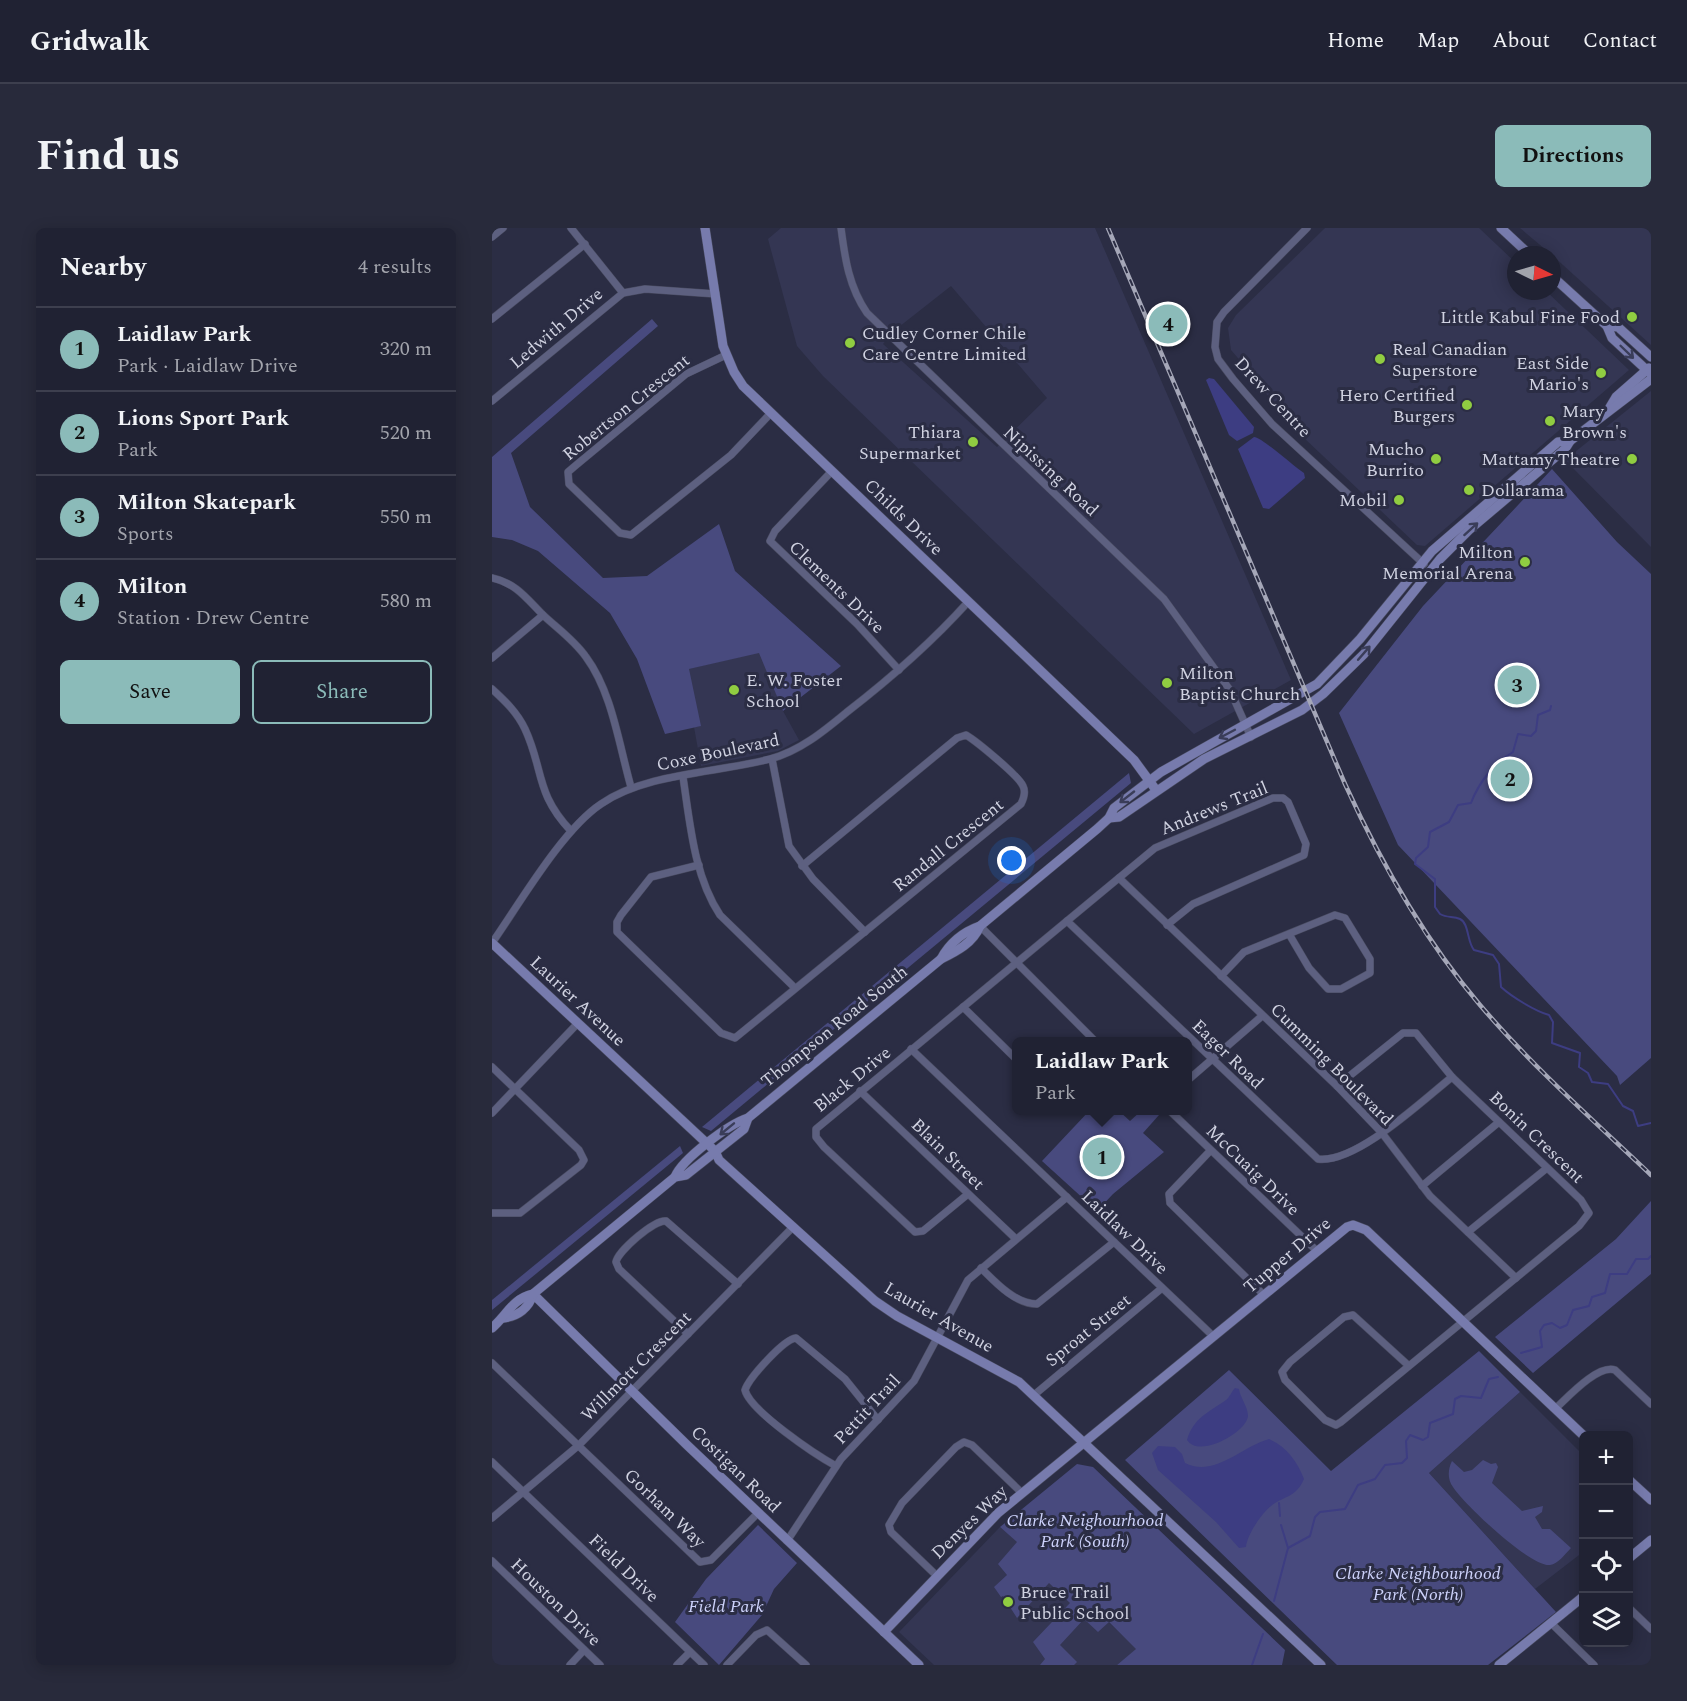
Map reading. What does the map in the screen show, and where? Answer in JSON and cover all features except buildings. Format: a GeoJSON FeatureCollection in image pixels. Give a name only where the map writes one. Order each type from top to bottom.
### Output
{"type":"FeatureCollection","features":[{"type":"Feature","properties":{"kind":"street"},"geometry":{"type":"LineString","coordinates":[[492,237],[503,228]]}},
{"type":"Feature","properties":{"kind":"street"},"geometry":{"type":"LineString","coordinates":[[571,228],[623,293]]}},
{"type":"Feature","properties":{"kind":"street","name":"Childs Drive"},"geometry":{"type":"LineString","coordinates":[[705,228],[726,355],[743,386],[1134,760],[1156,789]]}},
{"type":"Feature","properties":{"kind":"street","name":"Nipissing Road"},"geometry":{"type":"LineString","coordinates":[[841,228],[846,267],[856,295],[867,313],[1164,599],[1230,690],[1251,736]]}},
{"type":"Feature","properties":{"kind":"street","name":"Drew Centre"},"geometry":{"type":"LineString","coordinates":[[1307,228],[1224,312],[1215,333],[1218,359],[1272,424],[1430,570]]}},
{"type":"Feature","properties":{"kind":"street"},"geometry":{"type":"LineString","coordinates":[[1501,228],[1520,246]]}},
{"type":"Feature","properties":{"kind":"street"},"geometry":{"type":"LineString","coordinates":[[492,319],[585,244]]}},
{"type":"Feature","properties":{"kind":"street"},"geometry":{"type":"LineString","coordinates":[[1561,288],[1607,326],[1612,338],[1650,372]]}},
{"type":"Feature","properties":{"kind":"street","name":"Ledwith Drive"},"geometry":{"type":"LineString","coordinates":[[492,401],[623,293],[645,289],[716,294]]}},
{"type":"Feature","properties":{"kind":"street"},"geometry":{"type":"LineString","coordinates":[[1607,326],[1618,327],[1651,357]]}},
{"type":"Feature","properties":{"kind":"street","name":"Robertson Crescent"},"geometry":{"type":"LineString","coordinates":[[726,355],[686,374],[574,466],[568,472],[569,484],[620,533],[631,535],[731,455],[770,414]]}},
{"type":"Feature","properties":{"kind":"street","name":"Thompson Road South"},"geometry":{"type":"LineString","coordinates":[[1109,818],[1119,817],[1156,789],[1204,759],[1302,710],[1338,681],[1364,654],[1430,570],[1469,530],[1565,449],[1570,441],[1610,407],[1616,397],[1650,372]]}},
{"type":"Feature","properties":{"kind":"street","name":"Thompson Road South"},"geometry":{"type":"LineString","coordinates":[[492,1328],[504,1318],[514,1317],[531,1303],[533,1294],[675,1177],[678,1169],[711,1148],[736,1122],[748,1118],[941,959],[956,952],[975,937],[980,926],[1109,818],[1114,808],[1150,780],[1317,684],[1360,639],[1422,562],[1497,493],[1558,442],[1570,441]]}},
{"type":"Feature","properties":{"kind":"street","name":"Clements Drive"},"geometry":{"type":"LineString","coordinates":[[832,471],[775,531],[770,541],[857,624],[900,670]]}},
{"type":"Feature","properties":{"kind":"street"},"geometry":{"type":"LineString","coordinates":[[492,578],[506,582],[524,594],[543,615],[572,640],[591,664],[608,706],[630,787]]}},
{"type":"Feature","properties":{"kind":"street","name":"Coxe Boulevard"},"geometry":{"type":"LineString","coordinates":[[492,943],[571,831],[598,805],[630,787],[772,759],[797,749],[900,670],[968,602]]}},
{"type":"Feature","properties":{"kind":"street"},"geometry":{"type":"LineString","coordinates":[[492,658],[543,615]]}},
{"type":"Feature","properties":{"kind":"street"},"geometry":{"type":"LineString","coordinates":[[492,688],[515,711],[547,800],[571,831]]}},
{"type":"Feature","properties":{"kind":"street","name":"Randall Crescent"},"geometry":{"type":"LineString","coordinates":[[699,865],[669,870],[651,877],[617,922],[618,935],[721,1033],[731,1038],[744,1032],[1021,804],[1025,796],[1023,784],[976,741],[966,735],[957,738],[802,866]]}},
{"type":"Feature","properties":{"kind":"street"},"geometry":{"type":"LineString","coordinates":[[772,759],[789,846],[802,866],[865,932]]}},
{"type":"Feature","properties":{"kind":"street"},"geometry":{"type":"LineString","coordinates":[[682,777],[699,865],[711,901],[720,915],[795,988]]}},
{"type":"Feature","properties":{"kind":"street","name":"Andrews Trail"},"geometry":{"type":"LineString","coordinates":[[1015,963],[1155,848],[1273,798],[1283,798],[1288,802],[1306,844],[1304,855],[1193,904],[1167,925]]}},
{"type":"Feature","properties":{"kind":"street","name":"Cumming Boulevard"},"geometry":{"type":"LineString","coordinates":[[1119,878],[1337,1086],[1382,1133],[1422,1186],[1516,1278]]}},
{"type":"Feature","properties":{"kind":"street"},"geometry":{"type":"LineString","coordinates":[[1221,976],[1244,952],[1335,915],[1342,915],[1370,959],[1370,973],[1341,989],[1328,989],[1309,968],[1289,934]]}},
{"type":"Feature","properties":{"kind":"street","name":"Eager Road"},"geometry":{"type":"LineString","coordinates":[[1067,921],[1189,1037]]}},
{"type":"Feature","properties":{"kind":"street"},"geometry":{"type":"LineString","coordinates":[[980,926],[1092,1037]]}},
{"type":"Feature","properties":{"kind":"street","name":"Laurier Avenue"},"geometry":{"type":"LineString","coordinates":[[492,943],[711,1148],[718,1160],[875,1301],[1019,1382],[1321,1665]]}},
{"type":"Feature","properties":{"kind":"street","name":"Black Drive"},"geometry":{"type":"LineString","coordinates":[[968,1194],[922,1231],[915,1232],[824,1147],[816,1137],[816,1129],[1015,963]]}},
{"type":"Feature","properties":{"kind":"street"},"geometry":{"type":"LineString","coordinates":[[963,1007],[1012,1054]]}},
{"type":"Feature","properties":{"kind":"street"},"geometry":{"type":"LineString","coordinates":[[1192,1076],[1262,1016]]}},
{"type":"Feature","properties":{"kind":"street"},"geometry":{"type":"LineString","coordinates":[[492,1113],[578,1023]]}},
{"type":"Feature","properties":{"kind":"street","name":"Bonin Crescent"},"geometry":{"type":"LineString","coordinates":[[1337,1086],[1408,1031],[1416,1033],[1452,1077],[1581,1200],[1589,1213],[1579,1226],[1463,1322],[1409,1366],[1336,1425],[1330,1424],[1317,1412],[1285,1380],[1282,1372],[1290,1362],[1344,1317],[1353,1315],[1409,1366]]}},
{"type":"Feature","properties":{"kind":"street","name":"Eager Road"},"geometry":{"type":"LineString","coordinates":[[1192,1040],[1318,1159],[1331,1158],[1363,1146],[1382,1133]]}},
{"type":"Feature","properties":{"kind":"street","name":"Laidlaw Drive"},"geometry":{"type":"LineString","coordinates":[[911,1049],[1213,1336]]}},
{"type":"Feature","properties":{"kind":"street"},"geometry":{"type":"LineString","coordinates":[[492,1067],[583,1154],[584,1160],[581,1165],[520,1213],[492,1213]]}},
{"type":"Feature","properties":{"kind":"street"},"geometry":{"type":"LineString","coordinates":[[1382,1133],[1452,1077]]}},
{"type":"Feature","properties":{"kind":"street","name":"Blain Street"},"geometry":{"type":"LineString","coordinates":[[860,1091],[1016,1239]]}},
{"type":"Feature","properties":{"kind":"street","name":"McCuaig Drive"},"geometry":{"type":"LineString","coordinates":[[1174,1115],[1317,1251]]}},
{"type":"Feature","properties":{"kind":"street"},"geometry":{"type":"LineString","coordinates":[[1422,1186],[1499,1122]]}},
{"type":"Feature","properties":{"kind":"street"},"geometry":{"type":"LineString","coordinates":[[1210,1151],[1169,1194],[1170,1203],[1264,1295]]}},
{"type":"Feature","properties":{"kind":"street"},"geometry":{"type":"LineString","coordinates":[[1468,1232],[1547,1168]]}},
{"type":"Feature","properties":{"kind":"street","name":"Pettit Trail"},"geometry":{"type":"LineString","coordinates":[[787,1541],[836,1466],[914,1381],[963,1287],[981,1268],[1067,1197]]}},
{"type":"Feature","properties":{"kind":"street"},"geometry":{"type":"LineString","coordinates":[[688,1334],[619,1269],[616,1262],[620,1252],[657,1222],[666,1221],[738,1284]]}},
{"type":"Feature","properties":{"kind":"street","name":"Willmott Crescent"},"geometry":{"type":"LineString","coordinates":[[492,1518],[579,1445],[793,1227]]}},
{"type":"Feature","properties":{"kind":"street","name":"Tupper Drive"},"geometry":{"type":"LineString","coordinates":[[1084,1443],[1347,1227],[1360,1227],[1579,1431]]}},
{"type":"Feature","properties":{"kind":"street"},"geometry":{"type":"LineString","coordinates":[[981,1268],[1003,1289],[1028,1303],[1037,1305],[1114,1242]]}},
{"type":"Feature","properties":{"kind":"street","name":"Sproat Street"},"geometry":{"type":"LineString","coordinates":[[1034,1395],[1162,1288]]}},
{"type":"Feature","properties":{"kind":"street","name":"Costigan Road"},"geometry":{"type":"LineString","coordinates":[[533,1294],[787,1541],[919,1665]]}},
{"type":"Feature","properties":{"kind":"street"},"geometry":{"type":"LineString","coordinates":[[836,1466],[788,1435],[749,1398],[745,1390],[751,1378],[787,1341],[796,1338],[845,1379],[878,1420]]}},
{"type":"Feature","properties":{"kind":"street"},"geometry":{"type":"LineString","coordinates":[[492,1363],[579,1445]]}},
{"type":"Feature","properties":{"kind":"street"},"geometry":{"type":"LineString","coordinates":[[1555,1409],[1596,1373],[1610,1368],[1651,1404]]}},
{"type":"Feature","properties":{"kind":"street"},"geometry":{"type":"LineString","coordinates":[[937,1576],[891,1532],[889,1525],[902,1503],[956,1447],[964,1442],[972,1445],[1022,1493]]}},
{"type":"Feature","properties":{"kind":"street","name":"Denyes Way"},"geometry":{"type":"LineString","coordinates":[[884,1632],[998,1513],[1084,1443]]}},
{"type":"Feature","properties":{"kind":"street","name":"Gorham Way"},"geometry":{"type":"LineString","coordinates":[[579,1445],[700,1562],[711,1560],[758,1513]]}},
{"type":"Feature","properties":{"kind":"street","name":"Field Drive"},"geometry":{"type":"LineString","coordinates":[[492,1462],[704,1665]]}},
{"type":"Feature","properties":{"kind":"street"},"geometry":{"type":"LineString","coordinates":[[1633,1483],[1651,1500]]}},
{"type":"Feature","properties":{"kind":"street"},"geometry":{"type":"LineString","coordinates":[[1633,1556],[1651,1540]]}},
{"type":"Feature","properties":{"kind":"street","name":"Houston Drive"},"geometry":{"type":"LineString","coordinates":[[492,1562],[600,1665]]}},
{"type":"Feature","properties":{"kind":"street"},"geometry":{"type":"LineString","coordinates":[[1500,1665],[1579,1600]]}},
{"type":"Feature","properties":{"kind":"street"},"geometry":{"type":"LineString","coordinates":[[1633,1611],[1651,1629]]}},
{"type":"Feature","properties":{"kind":"street"},"geometry":{"type":"LineString","coordinates":[[1551,1623],[1594,1665]]}},
{"type":"Feature","properties":{"kind":"street"},"geometry":{"type":"LineString","coordinates":[[727,1665],[756,1635],[767,1630],[806,1665]]}},
{"type":"Feature","properties":{"kind":"street"},"geometry":{"type":"LineString","coordinates":[[570,1665],[585,1650]]}},
{"type":"Feature","properties":{"kind":"street"},"geometry":{"type":"LineString","coordinates":[[677,1665],[690,1652]]}},
{"type":"Feature","properties":{"kind":"shaded area"},"geometry":{"type":"Polygon","coordinates":[[[781,228],[1095,228],[1291,680],[1194,734],[823,376],[797,346],[768,239],[781,228]],[[951,286],[895,330],[883,344],[997,447],[1047,398],[951,286]]]}},
{"type":"Feature","properties":{"kind":"shaded area"},"geometry":{"type":"Polygon","coordinates":[[[1325,228],[1479,228],[1507,254],[1507,300],[1555,300],[1629,370],[1425,546],[1417,545],[1284,419],[1256,379],[1231,350],[1228,328],[1236,315],[1325,228]]]}},
{"type":"Feature","properties":{"kind":"shaded area"},"geometry":{"type":"Polygon","coordinates":[[[1520,228],[1651,228],[1651,345],[1561,263],[1561,246],[1541,246],[1520,228]]]}},
{"type":"Feature","properties":{"kind":"shaded area"},"geometry":{"type":"Polygon","coordinates":[[[1214,379],[1254,427],[1253,433],[1237,441],[1229,435],[1206,380],[1214,379]]]}},
{"type":"Feature","properties":{"kind":"shaded area"},"geometry":{"type":"Polygon","coordinates":[[[1651,391],[1651,547],[1565,460],[1651,391]]]}},
{"type":"Feature","properties":{"kind":"shaded area"},"geometry":{"type":"Polygon","coordinates":[[[1254,437],[1271,447],[1304,473],[1305,478],[1269,509],[1263,508],[1238,449],[1254,437]]]}},
{"type":"Feature","properties":{"kind":"shaded area","name":"E. W. Foster School"},"geometry":{"type":"Polygon","coordinates":[[[760,652],[783,711],[799,740],[778,751],[701,766],[694,727],[700,726],[688,669],[760,652]]]}},
{"type":"Feature","properties":{"kind":"shaded area"},"geometry":{"type":"Polygon","coordinates":[[[1235,1388],[1239,1389],[1247,1409],[1246,1422],[1222,1441],[1201,1447],[1193,1445],[1187,1440],[1193,1426],[1202,1416],[1227,1399],[1235,1388]]]}},
{"type":"Feature","properties":{"kind":"shaded area"},"geometry":{"type":"Polygon","coordinates":[[[1520,1392],[1579,1451],[1579,1555],[1535,1589],[1429,1473],[1520,1392]]]}},
{"type":"Feature","properties":{"kind":"shaded area"},"geometry":{"type":"Polygon","coordinates":[[[1269,1439],[1291,1455],[1304,1479],[1297,1490],[1267,1510],[1252,1531],[1246,1547],[1239,1548],[1216,1522],[1158,1470],[1152,1453],[1158,1446],[1175,1447],[1182,1454],[1185,1463],[1196,1467],[1206,1467],[1227,1460],[1269,1439]]]}},
{"type":"Feature","properties":{"kind":"shaded area","name":"Bruce Trail Public School"},"geometry":{"type":"Polygon","coordinates":[[[1000,1527],[1067,1583],[1137,1649],[1117,1665],[934,1665],[899,1632],[1000,1527]]]}},
{"type":"Feature","properties":{"kind":"green space"},"geometry":{"type":"Polygon","coordinates":[[[652,319],[658,326],[511,453],[530,507],[603,578],[647,576],[719,524],[735,571],[841,666],[783,711],[759,653],[689,669],[701,726],[665,734],[637,659],[610,613],[538,551],[512,540],[492,537],[492,457],[652,319]]]}},
{"type":"Feature","properties":{"kind":"green space"},"geometry":{"type":"Polygon","coordinates":[[[1552,469],[1617,542],[1651,574],[1651,1058],[1620,1085],[1617,1076],[1398,845],[1339,713],[1423,606],[1552,469]]]}},
{"type":"Feature","properties":{"kind":"green space"},"geometry":{"type":"Polygon","coordinates":[[[1129,773],[1131,783],[711,1131],[702,1127],[1129,773]]]}},
{"type":"Feature","properties":{"kind":"green space"},"geometry":{"type":"Polygon","coordinates":[[[1085,1115],[1123,1115],[1130,1121],[1137,1115],[1159,1115],[1143,1133],[1164,1152],[1113,1194],[1097,1211],[1042,1161],[1085,1115]]]}},
{"type":"Feature","properties":{"kind":"green space"},"geometry":{"type":"Polygon","coordinates":[[[680,1146],[683,1153],[492,1310],[492,1300],[680,1146]]]}},
{"type":"Feature","properties":{"kind":"green space"},"geometry":{"type":"Polygon","coordinates":[[[1651,1201],[1651,1274],[1533,1373],[1495,1337],[1616,1239],[1651,1201]]]}},
{"type":"Feature","properties":{"kind":"green space","name":"Clarke Neighbourhood Park (North)"},"geometry":{"type":"Polygon","coordinates":[[[1479,1351],[1520,1392],[1429,1473],[1556,1612],[1488,1665],[1337,1665],[1125,1460],[1229,1370],[1331,1471],[1479,1351]]]}},
{"type":"Feature","properties":{"kind":"green space"},"geometry":{"type":"Polygon","coordinates":[[[1483,1460],[1491,1464],[1496,1463],[1498,1467],[1492,1483],[1522,1511],[1543,1506],[1542,1512],[1535,1517],[1542,1529],[1550,1529],[1571,1548],[1559,1561],[1550,1565],[1541,1563],[1513,1546],[1483,1520],[1453,1487],[1449,1474],[1452,1461],[1464,1472],[1472,1470],[1483,1460]]]}},
{"type":"Feature","properties":{"kind":"green space","name":"Clarke Neighourhood Park (South)"},"geometry":{"type":"Polygon","coordinates":[[[1077,1464],[1093,1467],[1285,1650],[1282,1665],[1117,1665],[1136,1649],[1109,1622],[1098,1632],[1084,1619],[1060,1645],[1077,1662],[1074,1665],[1040,1665],[1045,1659],[1033,1642],[1070,1603],[1049,1583],[1017,1618],[1003,1596],[1001,1597],[994,1587],[1007,1575],[998,1564],[1017,1542],[1000,1527],[1077,1464]]]}},
{"type":"Feature","properties":{"kind":"green space","name":"Field Park"},"geometry":{"type":"Polygon","coordinates":[[[758,1525],[797,1563],[774,1589],[762,1615],[719,1665],[675,1622],[706,1579],[758,1525]]]}},
{"type":"Feature","properties":{"kind":"waterway"},"geometry":{"type":"LineString","coordinates":[[1551,706],[1550,710],[1538,715],[1536,731],[1531,736],[1518,734],[1513,752],[1488,774],[1471,803],[1458,805],[1449,822],[1430,832],[1428,847],[1416,858],[1415,864],[1435,879],[1435,907],[1440,914],[1463,921],[1474,950],[1493,955],[1499,964],[1501,987],[1524,1003],[1549,1015],[1553,1022],[1552,1043],[1580,1053],[1579,1067],[1588,1073],[1592,1082],[1608,1084],[1623,1106],[1633,1111],[1638,1126],[1651,1123]]}},
{"type":"Feature","properties":{"kind":"waterway"},"geometry":{"type":"LineString","coordinates":[[1521,1353],[1542,1347],[1540,1331],[1544,1325],[1552,1323],[1560,1328],[1567,1325],[1573,1310],[1589,1306],[1592,1297],[1605,1293],[1610,1274],[1627,1274],[1636,1259],[1648,1259],[1651,1256]]}},
{"type":"Feature","properties":{"kind":"waterway"},"geometry":{"type":"LineString","coordinates":[[1288,1548],[1310,1536],[1315,1517],[1320,1512],[1345,1509],[1358,1485],[1375,1479],[1385,1465],[1402,1463],[1407,1458],[1406,1441],[1410,1435],[1423,1440],[1428,1437],[1430,1423],[1453,1414],[1455,1399],[1461,1396],[1481,1398],[1489,1379],[1498,1377]]}},
{"type":"Feature","properties":{"kind":"waterway"},"geometry":{"type":"LineString","coordinates":[[1279,1503],[1280,1516]]}},
{"type":"Feature","properties":{"kind":"waterway"},"geometry":{"type":"LineString","coordinates":[[1274,1601],[1288,1548],[1281,1525]]}},
{"type":"Feature","properties":{"kind":"waterway"},"geometry":{"type":"LineString","coordinates":[[1252,1665],[1263,1634]]}},
{"type":"Feature","properties":{"kind":"railway"},"geometry":{"type":"LineString","coordinates":[[1108,228],[1345,784],[1373,842],[1405,899],[1459,980],[1500,1028],[1651,1175]]}},
{"type":"Feature","properties":{"kind":"place","name":"Little Kabul Fine Food"},"geometry":{"type":"Point","coordinates":[1632,317]}},
{"type":"Feature","properties":{"kind":"place","name":"Milton"},"geometry":{"type":"Point","coordinates":[1168,324]}},
{"type":"Feature","properties":{"kind":"place","name":"Cudley Corner Chile Care Centre Limited"},"geometry":{"type":"Point","coordinates":[850,343]}},
{"type":"Feature","properties":{"kind":"place","name":"Real Canadian Superstore"},"geometry":{"type":"Point","coordinates":[1380,359]}},
{"type":"Feature","properties":{"kind":"place","name":"East Side Mario's"},"geometry":{"type":"Point","coordinates":[1601,373]}},
{"type":"Feature","properties":{"kind":"place","name":"Hero Certified Burgers"},"geometry":{"type":"Point","coordinates":[1467,405]}},
{"type":"Feature","properties":{"kind":"place","name":"Mary Brown's"},"geometry":{"type":"Point","coordinates":[1550,421]}},
{"type":"Feature","properties":{"kind":"place","name":"Thiara Supermarket"},"geometry":{"type":"Point","coordinates":[973,442]}},
{"type":"Feature","properties":{"kind":"place","name":"Mucho Burrito"},"geometry":{"type":"Point","coordinates":[1436,459]}},
{"type":"Feature","properties":{"kind":"place","name":"Mattamy Theatre"},"geometry":{"type":"Point","coordinates":[1632,459]}},
{"type":"Feature","properties":{"kind":"place","name":"Dollarama"},"geometry":{"type":"Point","coordinates":[1469,490]}},
{"type":"Feature","properties":{"kind":"place","name":"Mobil"},"geometry":{"type":"Point","coordinates":[1399,500]}},
{"type":"Feature","properties":{"kind":"place","name":"Milton Memorial Arena"},"geometry":{"type":"Point","coordinates":[1525,562]}},
{"type":"Feature","properties":{"kind":"place","name":"Milton Baptist Church"},"geometry":{"type":"Point","coordinates":[1167,683]}},
{"type":"Feature","properties":{"kind":"place","name":"Milton Skatepark"},"geometry":{"type":"Point","coordinates":[1517,685]}},
{"type":"Feature","properties":{"kind":"place","name":"E. W. Foster School"},"geometry":{"type":"Point","coordinates":[734,690]}},
{"type":"Feature","properties":{"kind":"place","name":"Lions Sport Park"},"geometry":{"type":"Point","coordinates":[1510,779]}},
{"type":"Feature","properties":{"kind":"place","name":"Laidlaw Park"},"geometry":{"type":"Point","coordinates":[1102,1157]}},
{"type":"Feature","properties":{"kind":"place","name":"Bruce Trail Public School"},"geometry":{"type":"Point","coordinates":[1008,1602]}}]}
